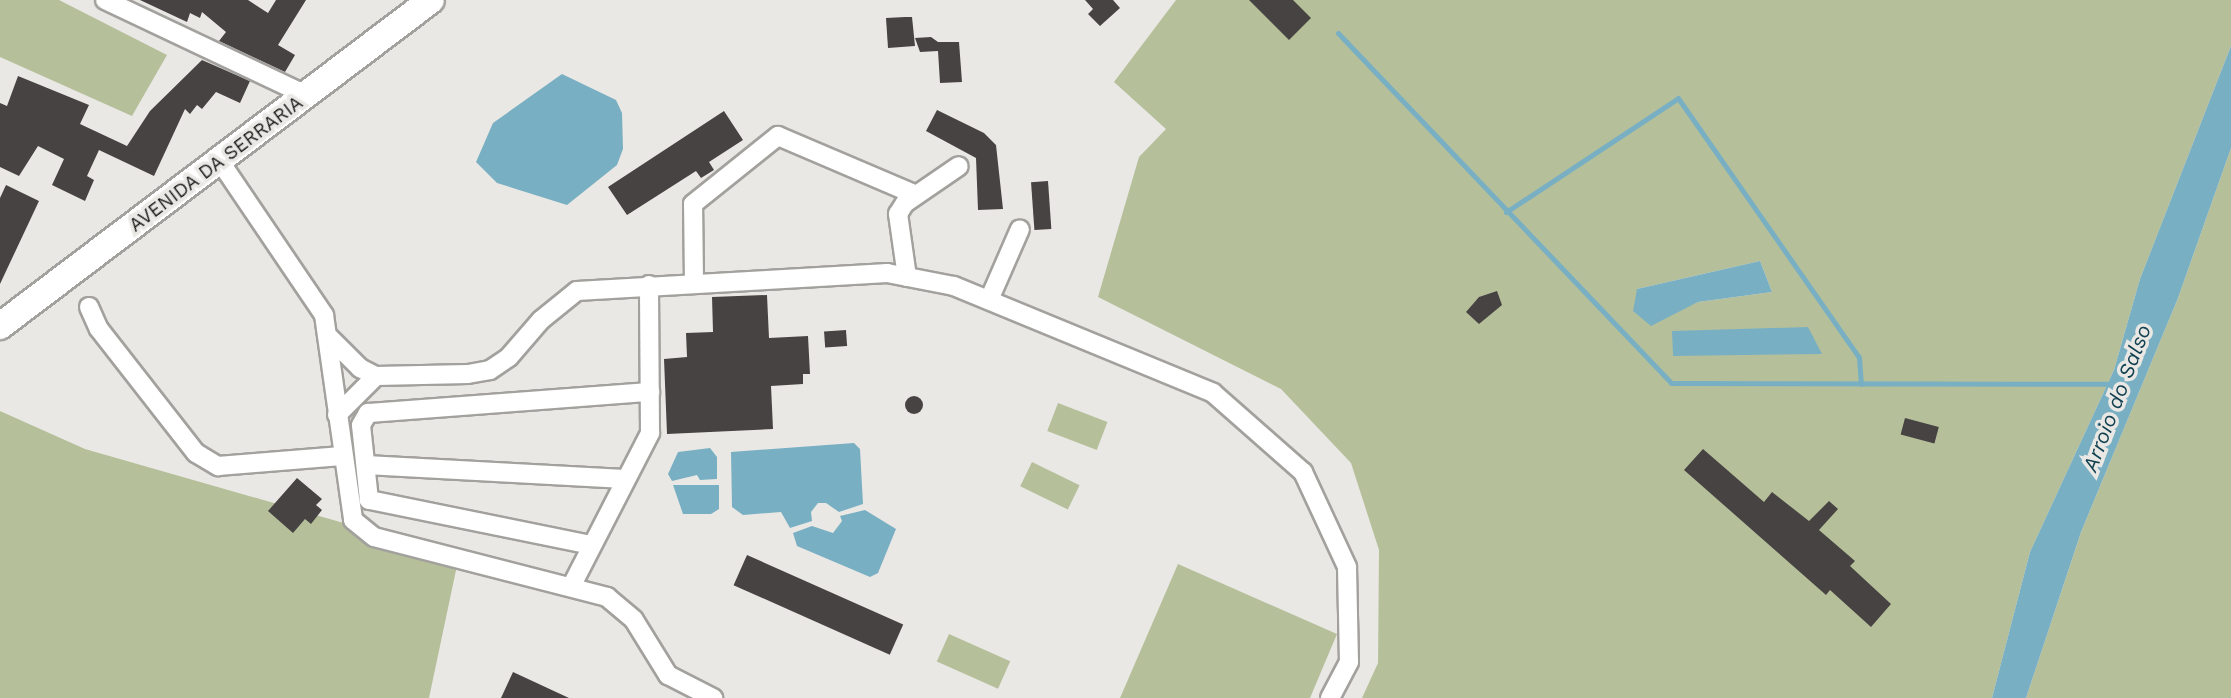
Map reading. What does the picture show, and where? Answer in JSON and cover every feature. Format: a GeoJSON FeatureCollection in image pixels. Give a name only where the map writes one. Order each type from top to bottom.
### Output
{"type":"FeatureCollection","features":[{"type":"Feature","properties":{"kind":"main road","name":"AVENIDA DA SERRARIA"},"geometry":{"type":"LineString","coordinates":[[0,326],[221,163],[431,0]]}},
{"type":"Feature","properties":{"kind":"street"},"geometry":{"type":"LineString","coordinates":[[104,0],[308,96]]}},
{"type":"Feature","properties":{"kind":"street"},"geometry":{"type":"LineString","coordinates":[[694,282],[694,204],[778,135],[916,195]]}},
{"type":"Feature","properties":{"kind":"street"},"geometry":{"type":"LineString","coordinates":[[221,163],[324,315],[353,520],[374,537],[572,585],[607,597],[634,620],[668,675],[713,698]]}},
{"type":"Feature","properties":{"kind":"street"},"geometry":{"type":"LineString","coordinates":[[907,277],[898,214],[916,195],[960,166]]}},
{"type":"Feature","properties":{"kind":"street"},"geometry":{"type":"LineString","coordinates":[[989,300],[1020,229]]}},
{"type":"Feature","properties":{"kind":"street"},"geometry":{"type":"LineString","coordinates":[[327,335],[359,368],[376,376],[490,370],[509,357],[541,320],[577,291],[694,282],[887,273],[954,286],[1213,393],[1303,471],[1347,567],[1349,662],[1330,698]]}},
{"type":"Feature","properties":{"kind":"street"},"geometry":{"type":"LineString","coordinates":[[572,585],[650,433],[649,285]]}},
{"type":"Feature","properties":{"kind":"street"},"geometry":{"type":"LineString","coordinates":[[89,307],[99,329],[196,453],[218,466],[342,456]]}},
{"type":"Feature","properties":{"kind":"street"},"geometry":{"type":"LineString","coordinates":[[337,415],[376,376]]}},
{"type":"Feature","properties":{"kind":"street"},"geometry":{"type":"LineString","coordinates":[[591,545],[369,500],[361,425],[368,413],[650,391]]}},
{"type":"Feature","properties":{"kind":"street"},"geometry":{"type":"LineString","coordinates":[[366,465],[625,479]]}},
{"type":"Feature","properties":{"kind":"green space"},"geometry":{"type":"Polygon","coordinates":[[[0,0],[59,0],[167,55],[132,116],[0,57],[0,0]]]}},
{"type":"Feature","properties":{"kind":"green space"},"geometry":{"type":"Polygon","coordinates":[[[1176,0],[2231,0],[2231,46],[2140,279],[2114,370],[2030,552],[1992,698],[1362,698],[1378,663],[1379,550],[1351,463],[1281,389],[1098,297],[1139,157],[1166,129],[1114,82],[1176,0]],[[1760,261],[1637,289],[1659,318],[1698,302],[1772,292],[1760,261]]]}},
{"type":"Feature","properties":{"kind":"green space"},"geometry":{"type":"Polygon","coordinates":[[[2231,148],[2231,698],[2026,698],[2081,532],[2178,298],[2231,148]]]}},
{"type":"Feature","properties":{"kind":"green space"},"geometry":{"type":"Polygon","coordinates":[[[1058,403],[1107,422],[1097,450],[1047,431],[1058,403]]]}},
{"type":"Feature","properties":{"kind":"green space"},"geometry":{"type":"Polygon","coordinates":[[[0,411],[85,449],[459,556],[429,698],[0,698],[0,411]]]}},
{"type":"Feature","properties":{"kind":"green space"},"geometry":{"type":"Polygon","coordinates":[[[1032,462],[1080,485],[1068,510],[1020,486],[1032,462]]]}},
{"type":"Feature","properties":{"kind":"green space"},"geometry":{"type":"Polygon","coordinates":[[[1178,564],[1337,634],[1310,698],[1120,698],[1178,564]]]}},
{"type":"Feature","properties":{"kind":"green space"},"geometry":{"type":"Polygon","coordinates":[[[949,634],[1010,661],[998,689],[937,661],[949,634]]]}},
{"type":"Feature","properties":{"kind":"water","name":"Arroio do Salso"},"geometry":{"type":"Polygon","coordinates":[[[2231,46],[2231,148],[2178,298],[2081,532],[2026,698],[1992,698],[2030,552],[2114,370],[2140,279],[2231,46]]]}},
{"type":"Feature","properties":{"kind":"water"},"geometry":{"type":"Polygon","coordinates":[[[562,74],[616,100],[622,113],[623,149],[617,165],[567,205],[497,183],[476,162],[493,123],[562,74]]]}},
{"type":"Feature","properties":{"kind":"water"},"geometry":{"type":"Polygon","coordinates":[[[1760,261],[1772,292],[1698,302],[1651,326],[1633,311],[1637,289],[1760,261]]]}},
{"type":"Feature","properties":{"kind":"water"},"geometry":{"type":"Polygon","coordinates":[[[1808,327],[1822,354],[1673,356],[1672,331],[1808,327]]]}},
{"type":"Feature","properties":{"kind":"water"},"geometry":{"type":"Polygon","coordinates":[[[854,443],[860,449],[863,504],[839,512],[826,503],[818,503],[811,512],[812,521],[790,528],[781,512],[743,515],[732,507],[731,452],[854,443]]]}},
{"type":"Feature","properties":{"kind":"water"},"geometry":{"type":"Polygon","coordinates":[[[710,448],[717,457],[717,479],[700,480],[697,475],[672,481],[668,474],[678,452],[710,448]]]}},
{"type":"Feature","properties":{"kind":"water"},"geometry":{"type":"Polygon","coordinates":[[[673,485],[719,485],[719,509],[711,514],[683,514],[673,485]]]}},
{"type":"Feature","properties":{"kind":"water"},"geometry":{"type":"Polygon","coordinates":[[[865,510],[896,529],[878,573],[870,577],[797,546],[793,533],[812,526],[833,533],[842,521],[840,516],[865,510]]]}},
{"type":"Feature","properties":{"kind":"building"},"geometry":{"type":"Polygon","coordinates":[[[140,0],[248,0],[268,13],[276,0],[306,0],[278,45],[295,55],[285,72],[219,41],[226,32],[202,12],[200,18],[190,13],[187,22],[140,0]]]}},
{"type":"Feature","properties":{"kind":"building"},"geometry":{"type":"Polygon","coordinates":[[[1085,0],[1113,0],[1120,8],[1100,26],[1088,14],[1093,9],[1085,0]]]}},
{"type":"Feature","properties":{"kind":"building"},"geometry":{"type":"Polygon","coordinates":[[[1249,0],[1293,0],[1311,18],[1289,40],[1249,0]]]}},
{"type":"Feature","properties":{"kind":"building"},"geometry":{"type":"Polygon","coordinates":[[[912,17],[915,46],[888,48],[886,18],[912,17]]]}},
{"type":"Feature","properties":{"kind":"building"},"geometry":{"type":"Polygon","coordinates":[[[931,37],[938,42],[959,42],[962,82],[940,83],[938,51],[920,52],[915,38],[931,37]]]}},
{"type":"Feature","properties":{"kind":"building"},"geometry":{"type":"Polygon","coordinates":[[[202,60],[250,81],[240,103],[216,92],[202,109],[197,105],[190,114],[185,109],[154,176],[99,150],[87,176],[94,180],[85,201],[52,185],[64,159],[38,146],[19,176],[0,167],[0,103],[7,106],[18,76],[89,105],[80,124],[127,146],[150,111],[202,60]]]}},
{"type":"Feature","properties":{"kind":"building"},"geometry":{"type":"Polygon","coordinates":[[[937,110],[984,133],[996,145],[1003,209],[978,210],[976,158],[926,131],[937,110]]]}},
{"type":"Feature","properties":{"kind":"building"},"geometry":{"type":"Polygon","coordinates":[[[724,111],[743,140],[709,162],[714,170],[701,178],[696,171],[627,215],[608,187],[724,111]]]}},
{"type":"Feature","properties":{"kind":"building"},"geometry":{"type":"Polygon","coordinates":[[[1048,181],[1051,229],[1034,230],[1031,182],[1048,181]]]}},
{"type":"Feature","properties":{"kind":"building"},"geometry":{"type":"Polygon","coordinates":[[[6,185],[39,201],[0,284],[0,198],[6,185]]]}},
{"type":"Feature","properties":{"kind":"building"},"geometry":{"type":"Polygon","coordinates":[[[1497,291],[1502,305],[1479,324],[1466,312],[1479,297],[1497,291]]]}},
{"type":"Feature","properties":{"kind":"building"},"geometry":{"type":"Polygon","coordinates":[[[767,295],[769,338],[808,336],[810,374],[803,374],[803,384],[771,386],[773,429],[667,434],[664,359],[687,357],[686,333],[713,332],[712,297],[767,295]]]}},
{"type":"Feature","properties":{"kind":"building"},"geometry":{"type":"Polygon","coordinates":[[[846,330],[847,346],[825,347],[824,332],[846,330]]]}},
{"type":"Feature","properties":{"kind":"building"},"geometry":{"type":"Polygon","coordinates":[[[910,396],[918,396],[923,405],[921,412],[910,414],[905,409],[905,401],[910,396]]]}},
{"type":"Feature","properties":{"kind":"building"},"geometry":{"type":"Polygon","coordinates":[[[1905,418],[1939,427],[1934,443],[1901,434],[1905,418]]]}},
{"type":"Feature","properties":{"kind":"building"},"geometry":{"type":"Polygon","coordinates":[[[1703,449],[1764,502],[1772,492],[1809,521],[1829,501],[1838,509],[1819,530],[1855,561],[1850,566],[1891,604],[1871,627],[1830,590],[1826,595],[1684,470],[1703,449]]]}},
{"type":"Feature","properties":{"kind":"building"},"geometry":{"type":"Polygon","coordinates":[[[297,478],[322,499],[316,505],[322,510],[311,524],[305,519],[293,533],[268,511],[297,478]]]}},
{"type":"Feature","properties":{"kind":"building"},"geometry":{"type":"Polygon","coordinates":[[[747,555],[903,625],[890,655],[734,585],[747,555]]]}},
{"type":"Feature","properties":{"kind":"building"},"geometry":{"type":"Polygon","coordinates":[[[513,672],[569,698],[501,698],[513,672]]]}},
{"type":"Feature","properties":{"kind":"waterway","name":"Arroio do Salso"},"geometry":{"type":"LineString","coordinates":[[1338,33],[1671,383],[2112,384]]}},
{"type":"Feature","properties":{"kind":"waterway"},"geometry":{"type":"LineString","coordinates":[[1506,212],[1678,98],[1859,357],[1861,384]]}}]}
